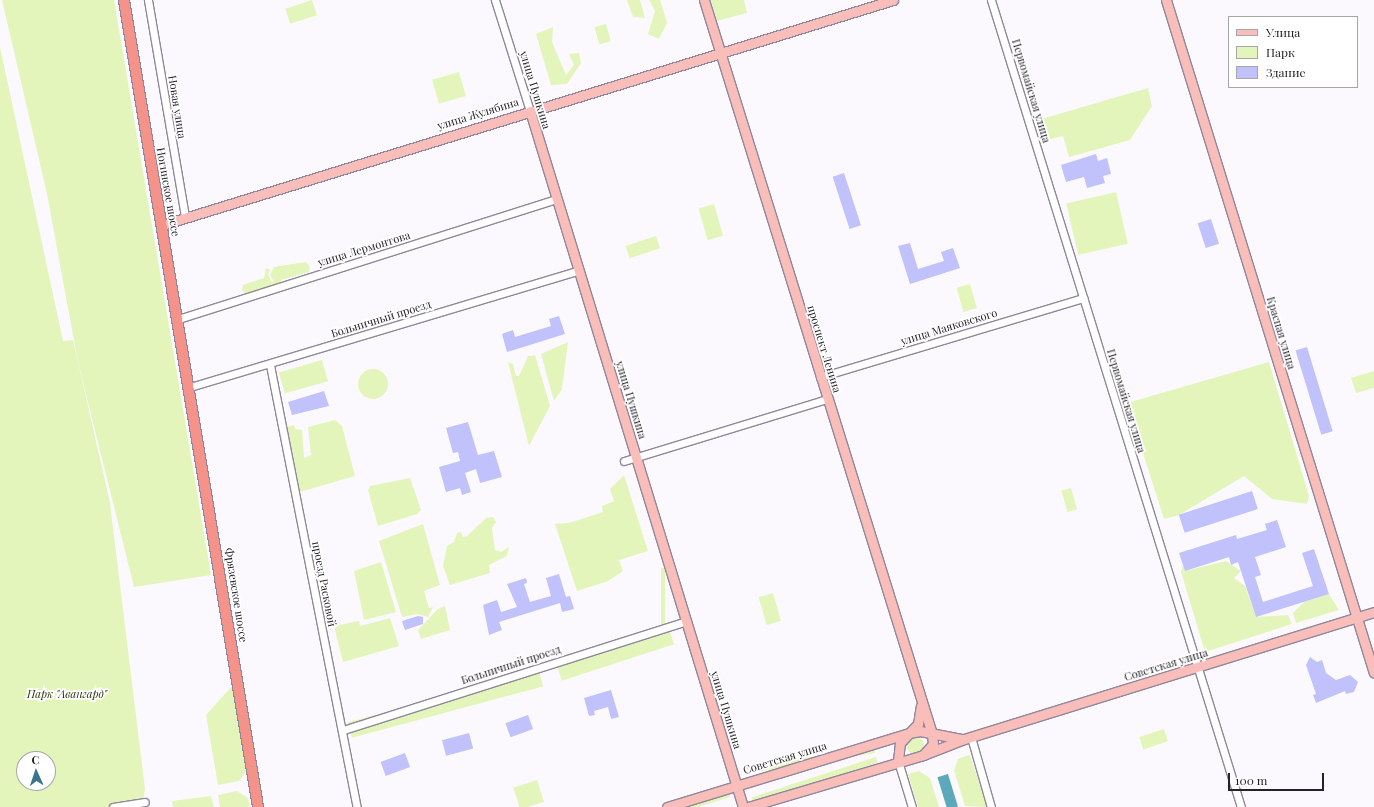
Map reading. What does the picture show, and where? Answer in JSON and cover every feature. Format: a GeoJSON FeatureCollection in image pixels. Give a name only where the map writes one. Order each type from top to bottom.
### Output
{"type":"FeatureCollection","features":[{"type":"Feature","properties":{"kind":"highway","name":"Ногинское шоссе"},"geometry":{"type":"LineString","coordinates":[[124,0],[190,387]]}},
{"type":"Feature","properties":{"kind":"highway","name":"Фрязевское шоссе"},"geometry":{"type":"LineString","coordinates":[[190,387],[258,807]]}},
{"type":"Feature","properties":{"kind":"main road","name":"проспект Ленина"},"geometry":{"type":"LineString","coordinates":[[704,0],[921,705],[932,734]]}},
{"type":"Feature","properties":{"kind":"main road","name":"улица Жулябина"},"geometry":{"type":"LineString","coordinates":[[162,225],[893,0]]}},
{"type":"Feature","properties":{"kind":"main road","name":"Красная улица"},"geometry":{"type":"LineString","coordinates":[[1166,0],[1374,673]]}},
{"type":"Feature","properties":{"kind":"main road","name":"улица Пушкина"},"geometry":{"type":"LineString","coordinates":[[530,111],[743,807]]}},
{"type":"Feature","properties":{"kind":"main road","name":"Советская улица"},"geometry":{"type":"LineString","coordinates":[[748,807],[898,761],[923,755],[968,738],[1374,612]]}},
{"type":"Feature","properties":{"kind":"main road","name":"проспект Ленина"},"geometry":{"type":"LineString","coordinates":[[900,743],[918,724],[921,705]]}},
{"type":"Feature","properties":{"kind":"main road","name":"Советская улица"},"geometry":{"type":"LineString","coordinates":[[667,807],[910,733]]}},
{"type":"Feature","properties":{"kind":"main road"},"geometry":{"type":"LineString","coordinates":[[910,733],[932,734],[933,744],[923,755]]}},
{"type":"Feature","properties":{"kind":"main road","name":"Советская улица"},"geometry":{"type":"LineString","coordinates":[[932,734],[949,739],[968,738]]}},
{"type":"Feature","properties":{"kind":"main road"},"geometry":{"type":"LineString","coordinates":[[900,743],[901,750],[909,758]]}},
{"type":"Feature","properties":{"kind":"main road"},"geometry":{"type":"LineString","coordinates":[[898,761],[900,743]]}},
{"type":"Feature","properties":{"kind":"street","name":"Новая улица"},"geometry":{"type":"LineString","coordinates":[[148,0],[185,218]]}},
{"type":"Feature","properties":{"kind":"street","name":"улица Пушкина"},"geometry":{"type":"LineString","coordinates":[[495,0],[530,111]]}},
{"type":"Feature","properties":{"kind":"street","name":"Первомайская улица"},"geometry":{"type":"LineString","coordinates":[[991,0],[1241,807]]}},
{"type":"Feature","properties":{"kind":"street","name":"улица Лермонтова"},"geometry":{"type":"LineString","coordinates":[[178,319],[556,199]]}},
{"type":"Feature","properties":{"kind":"street","name":"Больничный проезд"},"geometry":{"type":"LineString","coordinates":[[190,387],[270,365],[579,270]]}},
{"type":"Feature","properties":{"kind":"street","name":"улица Маяковского"},"geometry":{"type":"LineString","coordinates":[[820,377],[1083,298]]}},
{"type":"Feature","properties":{"kind":"street","name":"проезд Расковой"},"geometry":{"type":"LineString","coordinates":[[270,365],[357,807]]}},
{"type":"Feature","properties":{"kind":"street"},"geometry":{"type":"LineString","coordinates":[[624,461],[827,399]]}},
{"type":"Feature","properties":{"kind":"street","name":"Больничный проезд"},"geometry":{"type":"LineString","coordinates":[[342,730],[686,621]]}},
{"type":"Feature","properties":{"kind":"street"},"geometry":{"type":"LineString","coordinates":[[968,738],[991,807]]}},
{"type":"Feature","properties":{"kind":"street"},"geometry":{"type":"LineString","coordinates":[[898,761],[912,807]]}},
{"type":"Feature","properties":{"kind":"street"},"geometry":{"type":"LineString","coordinates":[[113,807],[145,802]]}},
{"type":"Feature","properties":{"kind":"green space"},"geometry":{"type":"Polygon","coordinates":[[[2,0],[114,0],[211,575],[134,587],[78,362],[47,194],[2,0]]]}},
{"type":"Feature","properties":{"kind":"green space"},"geometry":{"type":"Polygon","coordinates":[[[312,0],[317,15],[290,24],[285,9],[312,0]]]}},
{"type":"Feature","properties":{"kind":"green space"},"geometry":{"type":"Polygon","coordinates":[[[627,0],[640,0],[645,18],[633,17],[627,0]]]}},
{"type":"Feature","properties":{"kind":"green space"},"geometry":{"type":"Polygon","coordinates":[[[649,0],[660,0],[667,23],[659,39],[648,34],[655,11],[649,0]]]}},
{"type":"Feature","properties":{"kind":"green space"},"geometry":{"type":"Polygon","coordinates":[[[711,0],[744,0],[747,13],[717,21],[711,0]]]}},
{"type":"Feature","properties":{"kind":"green space"},"geometry":{"type":"Polygon","coordinates":[[[606,24],[611,41],[599,45],[594,27],[606,24]]]}},
{"type":"Feature","properties":{"kind":"green space"},"geometry":{"type":"Polygon","coordinates":[[[553,27],[552,42],[566,75],[574,65],[569,54],[579,53],[581,63],[567,84],[551,85],[536,34],[553,27]]]}},
{"type":"Feature","properties":{"kind":"green space","name":"Парк \"Авангард\""},"geometry":{"type":"Polygon","coordinates":[[[0,47],[63,341],[73,340],[110,503],[145,789],[142,807],[0,807],[0,47]]]}},
{"type":"Feature","properties":{"kind":"green space"},"geometry":{"type":"Polygon","coordinates":[[[459,72],[466,96],[439,104],[432,80],[459,72]]]}},
{"type":"Feature","properties":{"kind":"green space"},"geometry":{"type":"Polygon","coordinates":[[[1148,88],[1152,106],[1130,140],[1069,157],[1063,136],[1044,141],[1038,120],[1148,88]]]}},
{"type":"Feature","properties":{"kind":"green space"},"geometry":{"type":"Polygon","coordinates":[[[1116,192],[1128,244],[1078,255],[1066,203],[1116,192]]]}},
{"type":"Feature","properties":{"kind":"green space"},"geometry":{"type":"Polygon","coordinates":[[[714,204],[723,236],[708,240],[699,208],[714,204]]]}},
{"type":"Feature","properties":{"kind":"green space"},"geometry":{"type":"Polygon","coordinates":[[[656,236],[660,248],[630,258],[626,246],[656,236]]]}},
{"type":"Feature","properties":{"kind":"green space"},"geometry":{"type":"Polygon","coordinates":[[[306,262],[310,267],[309,272],[281,280],[282,284],[247,295],[242,290],[243,285],[264,278],[266,268],[270,270],[268,274],[271,281],[274,282],[270,275],[274,267],[306,262]]]}},
{"type":"Feature","properties":{"kind":"green space"},"geometry":{"type":"Polygon","coordinates":[[[970,284],[977,308],[963,312],[957,288],[970,284]]]}},
{"type":"Feature","properties":{"kind":"green space"},"geometry":{"type":"Polygon","coordinates":[[[568,342],[562,389],[554,401],[541,354],[568,342]]]}},
{"type":"Feature","properties":{"kind":"green space"},"geometry":{"type":"Polygon","coordinates":[[[535,355],[550,406],[529,446],[508,362],[513,364],[516,376],[519,376],[528,356],[535,355]]]}},
{"type":"Feature","properties":{"kind":"green space"},"geometry":{"type":"Polygon","coordinates":[[[322,360],[328,381],[285,394],[279,372],[322,360]]]}},
{"type":"Feature","properties":{"kind":"green space"},"geometry":{"type":"Polygon","coordinates":[[[1269,362],[1309,496],[1307,504],[1272,499],[1244,476],[1179,515],[1164,519],[1127,403],[1269,362]]]}},
{"type":"Feature","properties":{"kind":"green space"},"geometry":{"type":"Polygon","coordinates":[[[373,369],[384,373],[388,384],[384,395],[373,399],[362,395],[358,384],[362,373],[373,369]]]}},
{"type":"Feature","properties":{"kind":"green space"},"geometry":{"type":"Polygon","coordinates":[[[1374,371],[1374,388],[1356,393],[1351,378],[1374,371]]]}},
{"type":"Feature","properties":{"kind":"green space"},"geometry":{"type":"Polygon","coordinates":[[[335,420],[342,426],[355,476],[300,492],[287,427],[294,425],[295,429],[302,430],[304,458],[311,455],[308,427],[335,420]]]}},
{"type":"Feature","properties":{"kind":"green space"},"geometry":{"type":"Polygon","coordinates":[[[624,475],[648,551],[619,560],[623,571],[608,581],[577,591],[555,524],[569,523],[603,512],[602,506],[614,501],[610,489],[624,475]]]}},
{"type":"Feature","properties":{"kind":"green space"},"geometry":{"type":"Polygon","coordinates":[[[410,478],[421,510],[417,514],[378,526],[368,490],[370,486],[410,478]]]}},
{"type":"Feature","properties":{"kind":"green space"},"geometry":{"type":"Polygon","coordinates":[[[1071,488],[1077,509],[1067,512],[1061,491],[1071,488]]]}},
{"type":"Feature","properties":{"kind":"green space"},"geometry":{"type":"Polygon","coordinates":[[[493,517],[496,522],[492,528],[495,550],[501,552],[509,547],[507,556],[489,565],[490,573],[450,585],[443,566],[447,546],[454,542],[457,533],[461,532],[463,537],[467,536],[486,518],[493,517]]]}},
{"type":"Feature","properties":{"kind":"green space"},"geometry":{"type":"Polygon","coordinates":[[[423,524],[440,585],[424,591],[429,608],[433,607],[428,617],[417,614],[402,617],[379,541],[423,524]]]}},
{"type":"Feature","properties":{"kind":"green space"},"geometry":{"type":"Polygon","coordinates":[[[1226,561],[1241,571],[1234,578],[1245,586],[1256,617],[1288,615],[1292,624],[1205,652],[1181,572],[1183,565],[1185,571],[1226,561]]]}},
{"type":"Feature","properties":{"kind":"green space"},"geometry":{"type":"Polygon","coordinates":[[[381,562],[396,612],[364,620],[354,571],[381,562]]]}},
{"type":"Feature","properties":{"kind":"green space"},"geometry":{"type":"Polygon","coordinates":[[[661,568],[665,568],[665,625],[661,625],[661,568]]]}},
{"type":"Feature","properties":{"kind":"green space"},"geometry":{"type":"Polygon","coordinates":[[[773,593],[781,621],[767,625],[759,597],[773,593]]]}},
{"type":"Feature","properties":{"kind":"green space"},"geometry":{"type":"Polygon","coordinates":[[[1329,594],[1339,610],[1296,623],[1293,613],[1304,602],[1329,594]]]}},
{"type":"Feature","properties":{"kind":"green space"},"geometry":{"type":"Polygon","coordinates":[[[445,606],[450,630],[421,639],[418,630],[438,609],[445,606]]]}},
{"type":"Feature","properties":{"kind":"green space"},"geometry":{"type":"Polygon","coordinates":[[[390,618],[399,646],[343,662],[334,626],[359,621],[360,626],[390,618]]]}},
{"type":"Feature","properties":{"kind":"green space"},"geometry":{"type":"Polygon","coordinates":[[[669,629],[674,644],[562,681],[557,665],[669,629]]]}},
{"type":"Feature","properties":{"kind":"green space"},"geometry":{"type":"Polygon","coordinates":[[[539,671],[543,686],[352,738],[348,722],[539,671]]]}},
{"type":"Feature","properties":{"kind":"green space"},"geometry":{"type":"Polygon","coordinates":[[[233,685],[247,770],[239,781],[218,785],[206,715],[233,685]]]}},
{"type":"Feature","properties":{"kind":"green space"},"geometry":{"type":"Polygon","coordinates":[[[1164,729],[1168,741],[1143,749],[1139,737],[1164,729]]]}},
{"type":"Feature","properties":{"kind":"green space"},"geometry":{"type":"Polygon","coordinates":[[[915,736],[919,737],[923,741],[923,749],[919,753],[915,754],[911,753],[907,749],[906,745],[907,741],[911,737],[915,736]]]}},
{"type":"Feature","properties":{"kind":"green space"},"geometry":{"type":"Polygon","coordinates":[[[874,747],[875,753],[745,774],[744,768],[874,747]]]}},
{"type":"Feature","properties":{"kind":"green space"},"geometry":{"type":"Polygon","coordinates":[[[969,755],[987,807],[965,806],[954,770],[958,759],[969,755]]]}},
{"type":"Feature","properties":{"kind":"green space"},"geometry":{"type":"Polygon","coordinates":[[[876,757],[878,763],[753,803],[751,797],[876,757]]]}},
{"type":"Feature","properties":{"kind":"green space"},"geometry":{"type":"Polygon","coordinates":[[[919,771],[930,778],[939,807],[918,807],[908,774],[919,771]]]}},
{"type":"Feature","properties":{"kind":"green space"},"geometry":{"type":"Polygon","coordinates":[[[537,780],[544,802],[528,807],[519,807],[513,788],[537,780]]]}},
{"type":"Feature","properties":{"kind":"green space"},"geometry":{"type":"Polygon","coordinates":[[[237,791],[248,798],[250,807],[220,807],[218,795],[237,791]]]}},
{"type":"Feature","properties":{"kind":"green space"},"geometry":{"type":"Polygon","coordinates":[[[728,791],[730,797],[698,807],[678,807],[728,791]]]}},
{"type":"Feature","properties":{"kind":"green space"},"geometry":{"type":"Polygon","coordinates":[[[211,796],[214,807],[173,807],[172,801],[211,796]]]}},
{"type":"Feature","properties":{"kind":"water"},"geometry":{"type":"Polygon","coordinates":[[[948,774],[958,807],[947,807],[937,777],[948,774]]]}},
{"type":"Feature","properties":{"kind":"building"},"geometry":{"type":"Polygon","coordinates":[[[1096,154],[1098,161],[1107,158],[1111,174],[1103,176],[1105,183],[1087,188],[1084,177],[1066,182],[1061,165],[1096,154]]]}},
{"type":"Feature","properties":{"kind":"building"},"geometry":{"type":"Polygon","coordinates":[[[844,173],[861,225],[850,229],[833,177],[844,173]]]}},
{"type":"Feature","properties":{"kind":"building"},"geometry":{"type":"Polygon","coordinates":[[[1211,219],[1219,244],[1206,248],[1198,223],[1211,219]]]}},
{"type":"Feature","properties":{"kind":"building"},"geometry":{"type":"Polygon","coordinates":[[[910,243],[918,269],[944,261],[941,252],[953,248],[960,268],[910,284],[898,246],[910,243]]]}},
{"type":"Feature","properties":{"kind":"building"},"geometry":{"type":"Polygon","coordinates":[[[559,316],[565,334],[507,352],[502,334],[513,330],[515,337],[551,326],[549,319],[559,316]]]}},
{"type":"Feature","properties":{"kind":"building"},"geometry":{"type":"Polygon","coordinates":[[[1307,347],[1333,431],[1321,435],[1296,351],[1307,347]]]}},
{"type":"Feature","properties":{"kind":"building"},"geometry":{"type":"Polygon","coordinates":[[[324,391],[329,406],[292,415],[288,402],[324,391]]]}},
{"type":"Feature","properties":{"kind":"building"},"geometry":{"type":"Polygon","coordinates":[[[468,422],[478,455],[494,451],[502,477],[480,483],[476,469],[465,473],[471,492],[462,495],[460,488],[446,492],[439,467],[460,461],[458,452],[453,453],[446,428],[468,422]]]}},
{"type":"Feature","properties":{"kind":"building"},"geometry":{"type":"Polygon","coordinates":[[[1252,491],[1258,509],[1185,533],[1179,515],[1252,491]]]}},
{"type":"Feature","properties":{"kind":"building"},"geometry":{"type":"Polygon","coordinates":[[[1277,520],[1286,547],[1255,557],[1261,575],[1255,577],[1263,602],[1313,586],[1302,553],[1314,549],[1329,594],[1256,617],[1238,562],[1231,565],[1229,557],[1185,571],[1179,553],[1236,535],[1237,539],[1267,530],[1265,524],[1277,520]]]}},
{"type":"Feature","properties":{"kind":"building"},"geometry":{"type":"Polygon","coordinates":[[[559,574],[566,597],[570,596],[574,609],[562,612],[560,603],[499,622],[502,630],[489,635],[483,605],[497,600],[501,612],[517,607],[507,584],[526,578],[527,583],[524,584],[530,602],[551,596],[546,578],[559,574]]]}},
{"type":"Feature","properties":{"kind":"building"},"geometry":{"type":"Polygon","coordinates":[[[418,616],[423,617],[423,624],[405,630],[402,621],[418,616]]]}},
{"type":"Feature","properties":{"kind":"building"},"geometry":{"type":"Polygon","coordinates":[[[1310,657],[1317,662],[1322,660],[1326,673],[1336,680],[1350,675],[1358,682],[1354,692],[1346,694],[1345,691],[1316,703],[1313,695],[1316,694],[1306,665],[1310,657]]]}},
{"type":"Feature","properties":{"kind":"building"},"geometry":{"type":"Polygon","coordinates":[[[611,690],[619,717],[611,719],[608,707],[594,711],[595,715],[589,716],[584,698],[611,690]]]}},
{"type":"Feature","properties":{"kind":"building"},"geometry":{"type":"Polygon","coordinates":[[[528,715],[533,729],[511,737],[505,723],[528,715]]]}},
{"type":"Feature","properties":{"kind":"building"},"geometry":{"type":"Polygon","coordinates":[[[469,733],[473,748],[446,756],[442,740],[469,733]]]}},
{"type":"Feature","properties":{"kind":"building"},"geometry":{"type":"Polygon","coordinates":[[[405,753],[410,767],[386,776],[381,762],[405,753]]]}}]}
